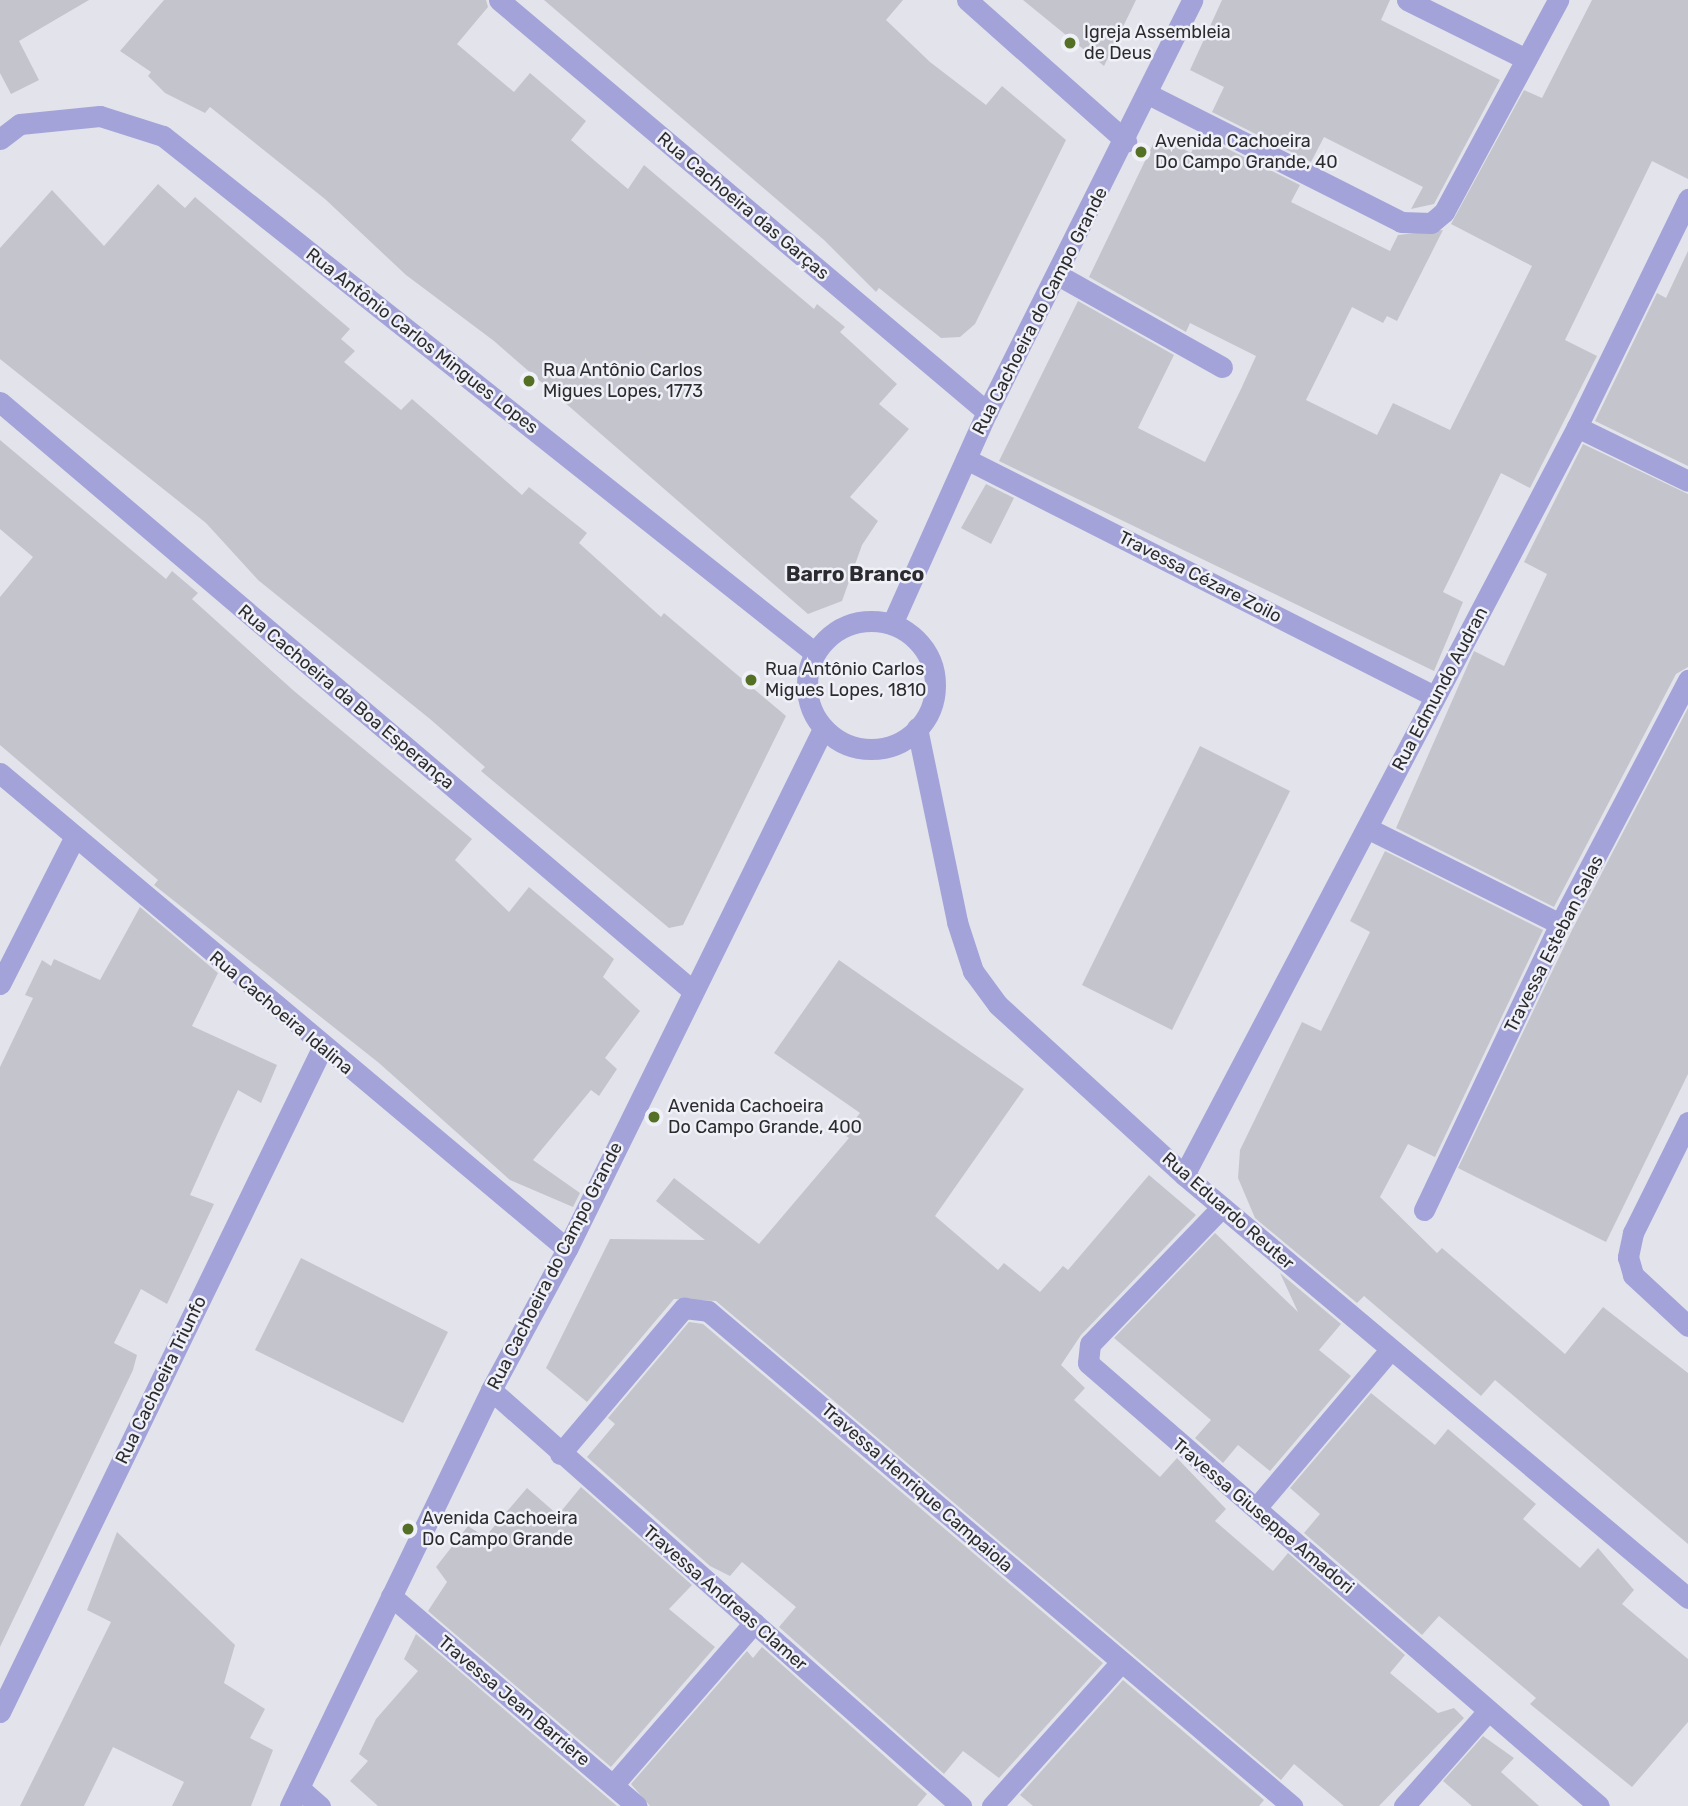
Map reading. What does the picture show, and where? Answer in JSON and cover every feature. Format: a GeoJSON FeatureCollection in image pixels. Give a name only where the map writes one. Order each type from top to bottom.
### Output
{"type":"FeatureCollection","features":[{"type":"Feature","properties":{"kind":"street","name":"Rua Cachoeira das Garças"},"geometry":{"type":"LineString","coordinates":[[499,0],[987,412]]}},
{"type":"Feature","properties":{"kind":"street"},"geometry":{"type":"LineString","coordinates":[[967,0],[1126,141]]}},
{"type":"Feature","properties":{"kind":"street","name":"Rua Cachoeira do Campo Grande"},"geometry":{"type":"LineString","coordinates":[[892,624],[987,412],[1150,95],[1192,0]]}},
{"type":"Feature","properties":{"kind":"street"},"geometry":{"type":"LineString","coordinates":[[1407,0],[1448,9],[1526,58]]}},
{"type":"Feature","properties":{"kind":"street"},"geometry":{"type":"LineString","coordinates":[[1150,95],[1417,225],[1444,212],[1558,0]]}},
{"type":"Feature","properties":{"kind":"street","name":"Rua Antônio Carlos Mingues Lopes"},"geometry":{"type":"LineString","coordinates":[[0,139],[20,124],[100,116],[163,136],[815,653]]}},
{"type":"Feature","properties":{"kind":"street","name":"Rua Edmundo Audran"},"geometry":{"type":"LineString","coordinates":[[1184,1175],[1577,427],[1688,200]]}},
{"type":"Feature","properties":{"kind":"street"},"geometry":{"type":"LineString","coordinates":[[1058,275],[1222,367]]}},
{"type":"Feature","properties":{"kind":"street","name":"Rua Cachoeira da Boa Esperança"},"geometry":{"type":"LineString","coordinates":[[0,402],[693,991]]}},
{"type":"Feature","properties":{"kind":"street"},"geometry":{"type":"LineString","coordinates":[[1577,427],[1688,481]]}},
{"type":"Feature","properties":{"kind":"street","name":"Travessa Cézare Zoilo"},"geometry":{"type":"LineString","coordinates":[[966,458],[1434,696]]}},
{"type":"Feature","properties":{"kind":"street"},"geometry":{"type":"LineString","coordinates":[[848,624],[892,624],[926,651],[934,672],[935,694],[917,728],[878,749],[848,745],[823,729],[806,692],[815,653],[848,624]]}},
{"type":"Feature","properties":{"kind":"street","name":"Travessa Esteban Salas"},"geometry":{"type":"LineString","coordinates":[[1424,1210],[1560,924],[1688,680]]}},
{"type":"Feature","properties":{"kind":"street","name":"Rua Eduardo Reuter"},"geometry":{"type":"LineString","coordinates":[[917,728],[973,971],[998,1005],[1184,1175],[1688,1598]]}},
{"type":"Feature","properties":{"kind":"street","name":"Rua Cachoeira do Campo Grande"},"geometry":{"type":"LineString","coordinates":[[295,1797],[491,1390],[567,1249],[823,729]]}},
{"type":"Feature","properties":{"kind":"street","name":"Rua Cachoeira Idalina"},"geometry":{"type":"LineString","coordinates":[[1,776],[73,840],[567,1249]]}},
{"type":"Feature","properties":{"kind":"street"},"geometry":{"type":"LineString","coordinates":[[1367,828],[1560,924]]}},
{"type":"Feature","properties":{"kind":"street"},"geometry":{"type":"LineString","coordinates":[[0,984],[73,840]]}},
{"type":"Feature","properties":{"kind":"street","name":"Rua Cachoeira Triunfo"},"geometry":{"type":"LineString","coordinates":[[0,1712],[322,1048]]}},
{"type":"Feature","properties":{"kind":"street"},"geometry":{"type":"LineString","coordinates":[[1688,1122],[1633,1233],[1628,1257],[1633,1275],[1688,1326]]}},
{"type":"Feature","properties":{"kind":"street","name":"Travessa Giuseppe Amadori"},"geometry":{"type":"LineString","coordinates":[[1222,1207],[1087,1352],[1097,1376],[1256,1508],[1599,1806]]}},
{"type":"Feature","properties":{"kind":"street","name":"Travessa Henrique Campaiola"},"geometry":{"type":"LineString","coordinates":[[560,1454],[684,1308],[694,1306],[724,1322],[1292,1806]]}},
{"type":"Feature","properties":{"kind":"street"},"geometry":{"type":"LineString","coordinates":[[1256,1508],[1390,1350]]}},
{"type":"Feature","properties":{"kind":"street","name":"Travessa Andreas Clamer"},"geometry":{"type":"LineString","coordinates":[[491,1390],[560,1454],[961,1806]]}},
{"type":"Feature","properties":{"kind":"street","name":"Travessa Jean Barriere"},"geometry":{"type":"LineString","coordinates":[[391,1596],[637,1806]]}},
{"type":"Feature","properties":{"kind":"street"},"geometry":{"type":"LineString","coordinates":[[613,1785],[754,1623]]}},
{"type":"Feature","properties":{"kind":"street"},"geometry":{"type":"LineString","coordinates":[[992,1806],[1121,1662]]}},
{"type":"Feature","properties":{"kind":"street"},"geometry":{"type":"LineString","coordinates":[[1405,1806],[1488,1711]]}},
{"type":"Feature","properties":{"kind":"street"},"geometry":{"type":"LineString","coordinates":[[295,1797],[320,1806]]}},
{"type":"Feature","properties":{"kind":"building"},"geometry":{"type":"Polygon","coordinates":[[[0,0],[89,0],[19,41],[39,80],[11,94],[0,73],[0,0]]]}},
{"type":"Feature","properties":{"kind":"building"},"geometry":{"type":"Polygon","coordinates":[[[164,0],[486,0],[488,7],[457,44],[514,92],[530,73],[586,121],[571,140],[628,189],[644,165],[814,309],[817,304],[845,327],[840,332],[897,384],[879,404],[909,429],[850,497],[878,521],[862,545],[842,601],[808,614],[494,341],[406,275],[325,199],[210,107],[205,113],[165,93],[148,76],[151,72],[120,51],[164,0]]]}},
{"type":"Feature","properties":{"kind":"building"},"geometry":{"type":"Polygon","coordinates":[[[544,0],[903,0],[886,20],[930,62],[986,105],[1002,86],[1066,140],[975,324],[960,337],[941,338],[879,288],[876,292],[824,240],[544,0]]]}},
{"type":"Feature","properties":{"kind":"building"},"geometry":{"type":"Polygon","coordinates":[[[1023,0],[1136,0],[1104,66],[1023,0]]]}},
{"type":"Feature","properties":{"kind":"building"},"geometry":{"type":"Polygon","coordinates":[[[1222,0],[1390,0],[1381,20],[1500,80],[1434,204],[1411,209],[1423,187],[1324,137],[1311,162],[1212,112],[1224,87],[1190,70],[1222,0]]]}},
{"type":"Feature","properties":{"kind":"building"},"geometry":{"type":"Polygon","coordinates":[[[1592,0],[1688,0],[1688,179],[1652,161],[1565,340],[1597,356],[1530,488],[1501,473],[1443,592],[1463,602],[1434,671],[999,461],[1078,301],[1174,355],[1138,428],[1205,462],[1241,389],[1256,356],[1190,323],[1186,332],[1089,277],[1157,136],[1191,153],[1200,135],[1300,185],[1291,202],[1390,251],[1398,235],[1443,230],[1397,321],[1387,316],[1383,323],[1352,307],[1306,400],[1377,435],[1393,403],[1450,430],[1532,266],[1451,224],[1524,90],[1542,98],[1592,0]]]}},
{"type":"Feature","properties":{"kind":"building"},"geometry":{"type":"Polygon","coordinates":[[[158,184],[185,208],[195,197],[350,329],[341,339],[355,351],[344,362],[401,410],[412,399],[522,495],[529,487],[587,533],[579,543],[661,617],[664,613],[786,716],[683,925],[669,928],[481,771],[485,767],[430,719],[258,580],[206,523],[0,359],[0,248],[52,190],[104,246],[158,184]]]}},
{"type":"Feature","properties":{"kind":"building"},"geometry":{"type":"Polygon","coordinates":[[[1688,251],[1688,466],[1595,421],[1657,293],[1666,298],[1688,251]]]}},
{"type":"Feature","properties":{"kind":"building"},"geometry":{"type":"Polygon","coordinates":[[[0,440],[166,579],[172,571],[198,593],[192,599],[294,691],[472,839],[455,860],[509,912],[529,887],[614,959],[603,977],[640,1011],[605,1058],[617,1069],[599,1096],[591,1090],[533,1160],[580,1193],[573,1207],[510,1180],[379,1063],[154,885],[158,880],[0,745],[0,597],[33,557],[0,529],[0,440]]]}},
{"type":"Feature","properties":{"kind":"building"},"geometry":{"type":"Polygon","coordinates":[[[1583,444],[1688,494],[1688,667],[1676,674],[1554,907],[1396,828],[1474,651],[1504,666],[1547,574],[1524,562],[1583,444]]]}},
{"type":"Feature","properties":{"kind":"building"},"geometry":{"type":"Polygon","coordinates":[[[986,484],[1014,498],[991,544],[961,528],[986,484]]]}},
{"type":"Feature","properties":{"kind":"building"},"geometry":{"type":"Polygon","coordinates":[[[1688,708],[1688,1074],[1606,1242],[1458,1168],[1572,930],[1688,708]]]}},
{"type":"Feature","properties":{"kind":"building"},"geometry":{"type":"Polygon","coordinates":[[[1200,746],[1290,791],[1172,1030],[1082,985],[1200,746]]]}},
{"type":"Feature","properties":{"kind":"building"},"geometry":{"type":"Polygon","coordinates":[[[1385,851],[1543,930],[1435,1157],[1408,1144],[1380,1197],[1437,1253],[1442,1248],[1565,1354],[1603,1307],[1688,1373],[1688,1544],[1495,1380],[1481,1396],[1364,1296],[1357,1303],[1255,1218],[1238,1178],[1240,1150],[1302,1022],[1321,1031],[1370,932],[1350,921],[1385,851]]]}},
{"type":"Feature","properties":{"kind":"building"},"geometry":{"type":"Polygon","coordinates":[[[140,907],[218,973],[192,1026],[277,1065],[261,1103],[238,1090],[222,1124],[190,1195],[214,1204],[167,1304],[141,1289],[114,1343],[137,1355],[133,1370],[0,1647],[0,1067],[33,998],[25,995],[42,960],[51,966],[54,959],[100,980],[140,907]]]}},
{"type":"Feature","properties":{"kind":"building"},"geometry":{"type":"Polygon","coordinates":[[[839,960],[1024,1089],[935,1216],[998,1270],[1004,1263],[1040,1292],[1063,1266],[1068,1270],[1149,1175],[1196,1215],[1081,1335],[1061,1365],[1085,1388],[1074,1400],[1160,1477],[1177,1458],[1226,1509],[1215,1521],[1273,1571],[1288,1553],[1405,1655],[1390,1673],[1438,1713],[1454,1708],[1464,1718],[1379,1806],[1344,1806],[1294,1764],[1281,1780],[716,1301],[674,1299],[587,1402],[546,1368],[610,1239],[705,1240],[656,1201],[674,1178],[759,1244],[849,1138],[843,1134],[860,1113],[774,1053],[839,960]]]}},
{"type":"Feature","properties":{"kind":"building"},"geometry":{"type":"Polygon","coordinates":[[[1215,1233],[1298,1312],[1280,1273],[1341,1324],[1319,1350],[1351,1376],[1270,1471],[1238,1445],[1223,1463],[1195,1438],[1211,1420],[1114,1338],[1215,1233]]]}},
{"type":"Feature","properties":{"kind":"building"},"geometry":{"type":"Polygon","coordinates":[[[301,1258],[448,1332],[403,1423],[255,1350],[301,1258]]]}},
{"type":"Feature","properties":{"kind":"building"},"geometry":{"type":"Polygon","coordinates":[[[689,1322],[703,1324],[1103,1663],[999,1778],[963,1751],[944,1774],[779,1627],[796,1607],[742,1562],[730,1576],[710,1566],[587,1457],[615,1424],[608,1418],[689,1322]]]}},
{"type":"Feature","properties":{"kind":"building"},"geometry":{"type":"Polygon","coordinates":[[[1371,1393],[1435,1445],[1448,1429],[1536,1504],[1523,1519],[1580,1568],[1598,1548],[1634,1590],[1622,1604],[1688,1659],[1688,1722],[1632,1787],[1530,1704],[1536,1698],[1439,1616],[1422,1635],[1304,1533],[1320,1514],[1290,1488],[1371,1393]]]}},
{"type":"Feature","properties":{"kind":"building"},"geometry":{"type":"Polygon","coordinates":[[[581,1487],[692,1585],[669,1609],[715,1647],[611,1767],[428,1611],[447,1582],[436,1567],[468,1526],[485,1537],[527,1488],[558,1515],[581,1487]]]}},
{"type":"Feature","properties":{"kind":"building"},"geometry":{"type":"Polygon","coordinates":[[[117,1532],[235,1645],[224,1683],[265,1709],[250,1738],[273,1750],[251,1806],[172,1806],[184,1782],[113,1747],[84,1806],[20,1806],[111,1622],[87,1610],[117,1532]]]}},
{"type":"Feature","properties":{"kind":"building"},"geometry":{"type":"Polygon","coordinates":[[[416,1634],[617,1806],[378,1806],[350,1781],[368,1761],[359,1754],[376,1719],[418,1671],[404,1659],[416,1634]]]}},
{"type":"Feature","properties":{"kind":"building"},"geometry":{"type":"Polygon","coordinates":[[[762,1647],[927,1794],[917,1806],[650,1806],[631,1784],[747,1651],[753,1658],[762,1647]]]}},
{"type":"Feature","properties":{"kind":"building"},"geometry":{"type":"Polygon","coordinates":[[[1123,1680],[1264,1800],[1259,1806],[1033,1806],[1020,1795],[1123,1680]]]}},
{"type":"Feature","properties":{"kind":"building"},"geometry":{"type":"Polygon","coordinates":[[[1483,1736],[1514,1758],[1501,1772],[1539,1806],[1472,1806],[1443,1781],[1483,1736]]]}},
{"type":"Feature","properties":{"kind":"place","name":"Igreja Assembleia de Deus"},"geometry":{"type":"Point","coordinates":[1070,43]}},
{"type":"Feature","properties":{"kind":"place","name":"Avenida Cachoeira Do Campo Grande, 40"},"geometry":{"type":"Point","coordinates":[1141,152]}},
{"type":"Feature","properties":{"kind":"place","name":"Rua Antônio Carlos Migues Lopes, 1773"},"geometry":{"type":"Point","coordinates":[529,381]}},
{"type":"Feature","properties":{"kind":"place","name":"Rua Antônio Carlos Migues Lopes, 1810"},"geometry":{"type":"Point","coordinates":[751,680]}},
{"type":"Feature","properties":{"kind":"place","name":"Avenida Cachoeira Do Campo Grande, 400"},"geometry":{"type":"Point","coordinates":[654,1117]}},
{"type":"Feature","properties":{"kind":"place","name":"Avenida Cachoeira Do Campo Grande"},"geometry":{"type":"Point","coordinates":[408,1529]}},
{"type":"Feature","properties":{"kind":"district","name":"Barro Branco"},"geometry":{"type":"Point","coordinates":[855,574]}}]}
